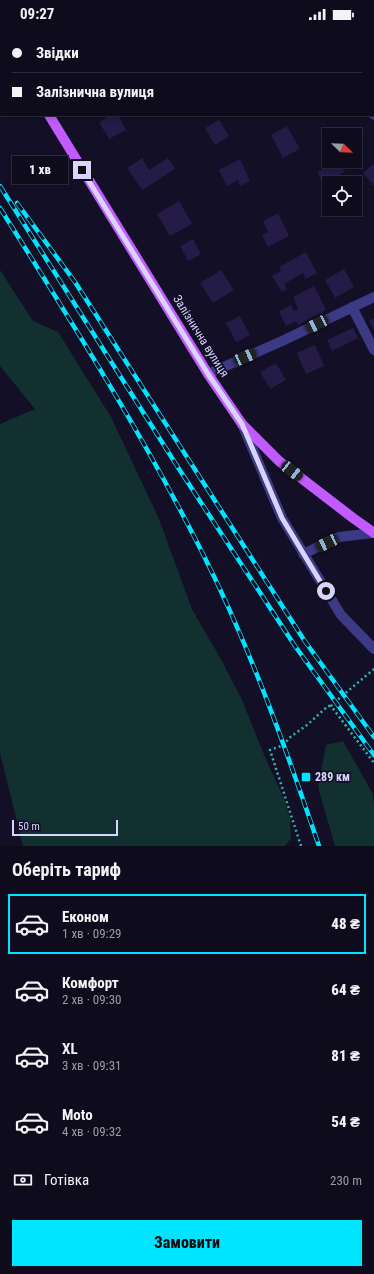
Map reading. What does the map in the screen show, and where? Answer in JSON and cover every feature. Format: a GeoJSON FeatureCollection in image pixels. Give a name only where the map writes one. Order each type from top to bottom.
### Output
{"type":"FeatureCollection","features":[{"type":"Feature","properties":{"kind":"main road","name":"Залізнична вулиця"},"geometry":{"type":"LineString","coordinates":[[50,116],[208,374],[242,424],[280,461],[373,533]]}},
{"type":"Feature","properties":{"kind":"street"},"geometry":{"type":"LineString","coordinates":[[208,374],[282,341],[374,297]]}},
{"type":"Feature","properties":{"kind":"street"},"geometry":{"type":"LineString","coordinates":[[352,307],[374,350]]}},
{"type":"Feature","properties":{"kind":"street"},"geometry":{"type":"LineString","coordinates":[[242,424],[282,518],[303,554],[341,615],[374,649]]}},
{"type":"Feature","properties":{"kind":"street"},"geometry":{"type":"LineString","coordinates":[[303,554],[339,537],[373,533]]}},
{"type":"Feature","properties":{"kind":"path"},"geometry":{"type":"LineString","coordinates":[[300,846],[270,750],[284,745],[289,738],[307,725],[328,706],[331,706],[374,669]]}},
{"type":"Feature","properties":{"kind":"path"},"geometry":{"type":"LineString","coordinates":[[331,706],[374,763]]}},
{"type":"Feature","properties":{"kind":"green space"},"geometry":{"type":"Polygon","coordinates":[[[0,270],[33,321],[58,332],[111,417],[159,519],[192,609],[242,700],[284,799],[290,818],[291,838],[285,846],[23,846],[0,753],[0,424],[35,409],[0,366],[0,270]]]}},
{"type":"Feature","properties":{"kind":"green space"},"geometry":{"type":"Polygon","coordinates":[[[343,741],[373,794],[374,846],[335,846],[318,787],[326,745],[343,741]]]}},
{"type":"Feature","properties":{"kind":"building"},"geometry":{"type":"Polygon","coordinates":[[[109,116],[119,116],[126,130],[109,139],[99,122],[109,116]]]}},
{"type":"Feature","properties":{"kind":"building"},"geometry":{"type":"Polygon","coordinates":[[[219,120],[229,136],[215,145],[205,128],[219,120]]]}},
{"type":"Feature","properties":{"kind":"building"},"geometry":{"type":"Polygon","coordinates":[[[287,126],[300,149],[283,158],[271,135],[287,126]]]}},
{"type":"Feature","properties":{"kind":"building"},"geometry":{"type":"Polygon","coordinates":[[[142,158],[149,170],[168,158],[175,169],[142,190],[127,168],[142,158]]]}},
{"type":"Feature","properties":{"kind":"building"},"geometry":{"type":"Polygon","coordinates":[[[240,159],[250,181],[240,186],[238,180],[227,186],[219,170],[240,159]]]}},
{"type":"Feature","properties":{"kind":"building"},"geometry":{"type":"Polygon","coordinates":[[[374,163],[374,186],[363,173],[374,163]]]}},
{"type":"Feature","properties":{"kind":"building"},"geometry":{"type":"Polygon","coordinates":[[[325,168],[343,168],[345,172],[337,176],[322,176],[322,181],[317,172],[325,168]]]}},
{"type":"Feature","properties":{"kind":"building"},"geometry":{"type":"Polygon","coordinates":[[[179,201],[192,224],[170,236],[157,214],[179,201]]]}},
{"type":"Feature","properties":{"kind":"building"},"geometry":{"type":"Polygon","coordinates":[[[278,213],[289,236],[268,247],[262,235],[268,232],[263,221],[278,213]]]}},
{"type":"Feature","properties":{"kind":"building"},"geometry":{"type":"Polygon","coordinates":[[[193,239],[201,254],[188,261],[180,246],[193,239]]]}},
{"type":"Feature","properties":{"kind":"building"},"geometry":{"type":"Polygon","coordinates":[[[306,252],[317,273],[306,279],[303,273],[284,284],[287,289],[282,292],[272,276],[281,271],[279,267],[306,252]]]}},
{"type":"Feature","properties":{"kind":"building"},"geometry":{"type":"Polygon","coordinates":[[[344,269],[354,287],[335,298],[325,280],[344,269]]]}},
{"type":"Feature","properties":{"kind":"building"},"geometry":{"type":"Polygon","coordinates":[[[221,270],[234,290],[213,303],[200,283],[221,270]]]}},
{"type":"Feature","properties":{"kind":"building"},"geometry":{"type":"Polygon","coordinates":[[[314,286],[326,310],[298,325],[296,321],[286,326],[279,311],[291,305],[294,311],[298,309],[293,297],[314,286]]]}},
{"type":"Feature","properties":{"kind":"building"},"geometry":{"type":"Polygon","coordinates":[[[240,316],[250,335],[236,342],[226,323],[240,316]]]}},
{"type":"Feature","properties":{"kind":"building"},"geometry":{"type":"Polygon","coordinates":[[[374,318],[374,330],[369,321],[374,318]]]}},
{"type":"Feature","properties":{"kind":"building"},"geometry":{"type":"Polygon","coordinates":[[[353,328],[358,338],[332,351],[327,340],[353,328]]]}},
{"type":"Feature","properties":{"kind":"building"},"geometry":{"type":"Polygon","coordinates":[[[315,345],[324,366],[306,374],[297,353],[315,345]]]}},
{"type":"Feature","properties":{"kind":"building"},"geometry":{"type":"Polygon","coordinates":[[[276,363],[286,380],[270,389],[260,372],[276,363]]]}},
{"type":"Feature","properties":{"kind":"railway"},"geometry":{"type":"LineString","coordinates":[[0,186],[179,469],[295,646],[374,755]]}},
{"type":"Feature","properties":{"kind":"railway"},"geometry":{"type":"LineString","coordinates":[[17,203],[75,282],[304,640],[374,737]]}},
{"type":"Feature","properties":{"kind":"railway"},"geometry":{"type":"LineString","coordinates":[[0,208],[79,335],[130,421],[202,552],[236,624],[266,697],[319,846]]}},
{"type":"Feature","properties":{"kind":"place","name":"289 км"},"geometry":{"type":"Point","coordinates":[306,777]}},
{"type":"Feature","properties":{"kind":"route"},"geometry":{"type":"LineString","coordinates":[[82,170],[208,374],[242,424],[282,518],[326,591]]}}]}
